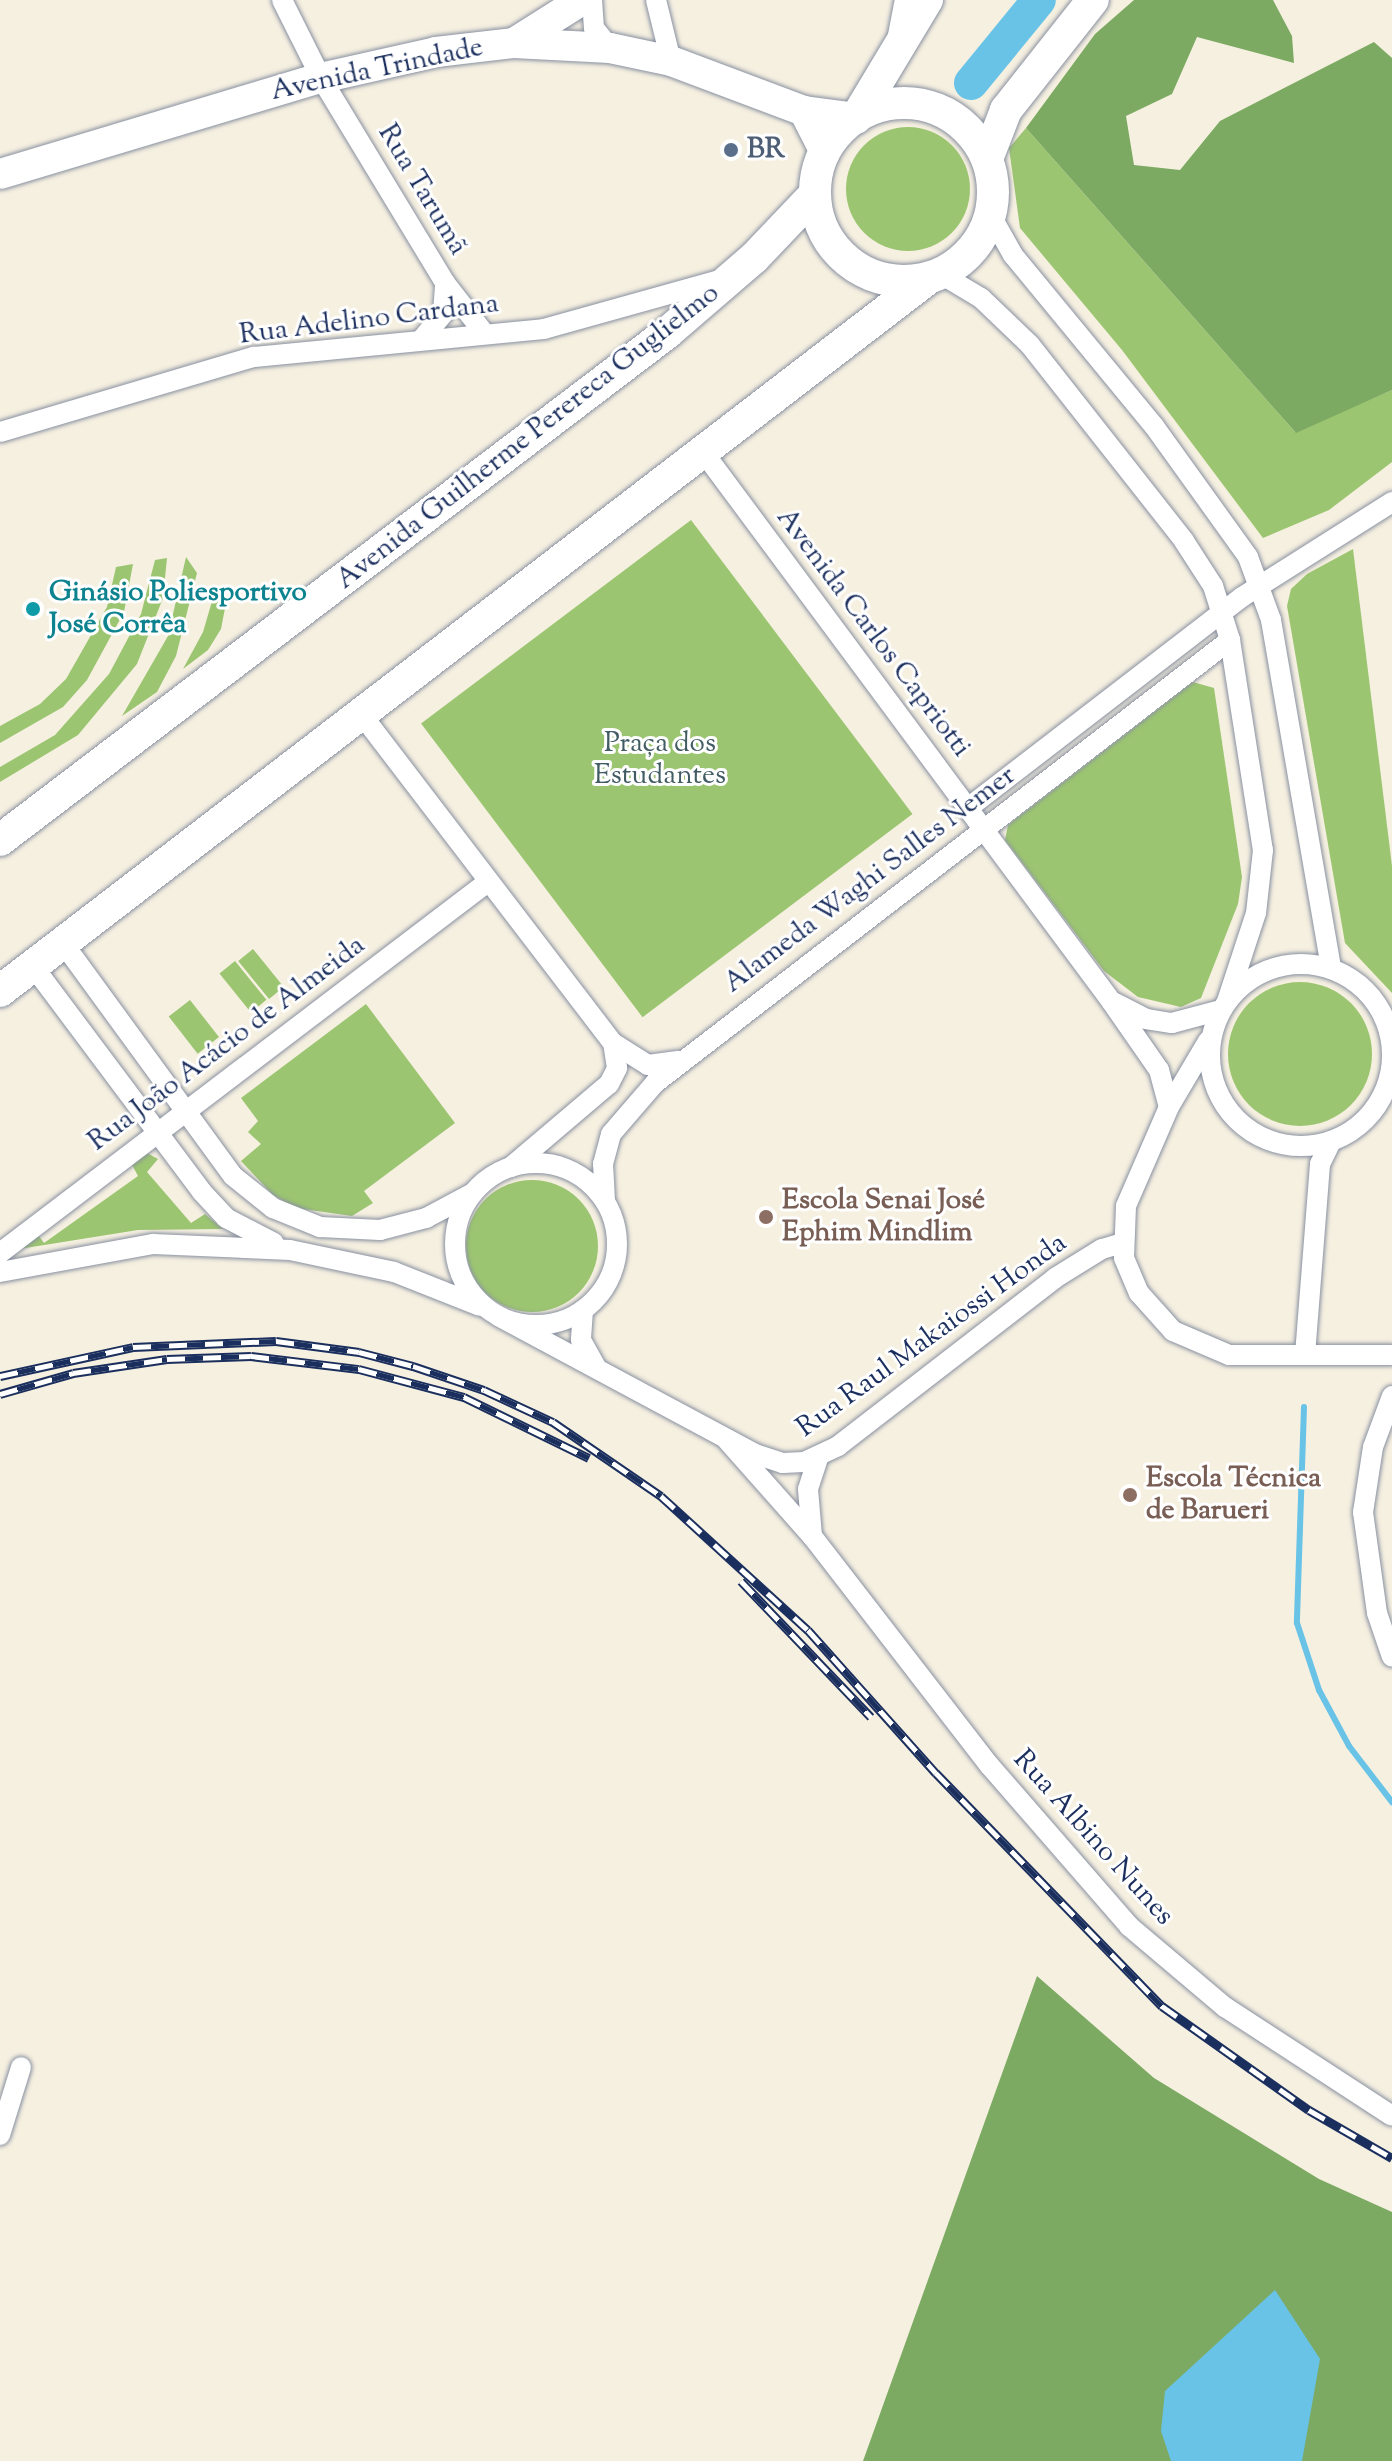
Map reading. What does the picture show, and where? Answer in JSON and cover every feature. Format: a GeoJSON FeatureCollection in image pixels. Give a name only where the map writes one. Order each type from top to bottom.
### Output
{"type":"FeatureCollection","features":[{"type":"Feature","properties":{"kind":"main road"},"geometry":{"type":"LineString","coordinates":[[987,159],[1006,110],[1093,0]]}},
{"type":"Feature","properties":{"kind":"main road"},"geometry":{"type":"LineString","coordinates":[[912,14],[856,118],[825,152],[815,194],[826,235],[856,267],[893,280],[934,275]]}},
{"type":"Feature","properties":{"kind":"main road"},"geometry":{"type":"LineString","coordinates":[[0,991],[975,245],[990,214],[993,192],[987,159],[972,135],[937,110],[895,104],[856,118]]}},
{"type":"Feature","properties":{"kind":"main road","name":"Avenida Guilherme Perereca Guglielmo"},"geometry":{"type":"LineString","coordinates":[[0,840],[667,333],[735,275],[815,194]]}},
{"type":"Feature","properties":{"kind":"street","name":"Rua Tarumã"},"geometry":{"type":"LineString","coordinates":[[282,0],[321,78],[445,283],[484,333]]}},
{"type":"Feature","properties":{"kind":"street"},"geometry":{"type":"LineString","coordinates":[[514,43],[582,0]]}},
{"type":"Feature","properties":{"kind":"street"},"geometry":{"type":"LineString","coordinates":[[592,0],[594,28],[610,48]]}},
{"type":"Feature","properties":{"kind":"street"},"geometry":{"type":"LineString","coordinates":[[656,0],[671,61]]}},
{"type":"Feature","properties":{"kind":"street","name":"Avenida Trindade"},"geometry":{"type":"LineString","coordinates":[[0,174],[321,78],[436,52],[514,43],[610,48],[671,61],[804,111],[856,118]]}},
{"type":"Feature","properties":{"kind":"street"},"geometry":{"type":"LineString","coordinates":[[804,111],[825,152]]}},
{"type":"Feature","properties":{"kind":"street"},"geometry":{"type":"LineString","coordinates":[[990,214],[1013,255],[1045,288],[1214,502],[1260,584],[1271,620],[1331,969]]}},
{"type":"Feature","properties":{"kind":"street","name":"Rua Adelino Cardana"},"geometry":{"type":"LineString","coordinates":[[0,432],[254,357],[585,321],[735,275]]}},
{"type":"Feature","properties":{"kind":"street"},"geometry":{"type":"LineString","coordinates":[[934,275],[981,298],[1030,345],[1184,541],[1223,611],[1230,640],[1263,867],[1256,913],[1224,1006],[1212,1034],[1169,1107],[1134,1182],[1123,1243],[1139,1293],[1173,1331],[1229,1355],[1392,1355]]}},
{"type":"Feature","properties":{"kind":"street","name":"Rua Tarumã"},"geometry":{"type":"LineString","coordinates":[[422,339],[443,314],[445,283]]}},
{"type":"Feature","properties":{"kind":"street","name":"Avenida Carlos Capriotti"},"geometry":{"type":"LineString","coordinates":[[704,453],[1111,1001],[1159,1070],[1169,1107]]}},
{"type":"Feature","properties":{"kind":"street","name":"Alameda Waghi Salles Nemer"},"geometry":{"type":"LineString","coordinates":[[968,808],[1260,584],[1392,502]]}},
{"type":"Feature","properties":{"kind":"street","name":"Alameda Waghi Salles Nemer"},"geometry":{"type":"LineString","coordinates":[[605,1201],[605,1153],[615,1125],[686,1058],[1230,640]]}},
{"type":"Feature","properties":{"kind":"street"},"geometry":{"type":"LineString","coordinates":[[362,715],[613,1043],[653,1066],[686,1058]]}},
{"type":"Feature","properties":{"kind":"street","name":"Rua João Acácio de Almeida"},"geometry":{"type":"LineString","coordinates":[[0,1253],[156,1131],[489,881]]}},
{"type":"Feature","properties":{"kind":"street"},"geometry":{"type":"LineString","coordinates":[[63,943],[243,1186],[282,1213],[310,1225],[346,1230],[391,1228],[426,1218],[473,1193],[609,1084],[617,1068],[613,1043]]}},
{"type":"Feature","properties":{"kind":"street"},"geometry":{"type":"LineString","coordinates":[[1212,1034],[1212,1077],[1234,1118],[1275,1143],[1303,1146],[1331,1141],[1360,1125],[1377,1106],[1390,1075],[1392,1048],[1373,999],[1331,969],[1302,964],[1276,968],[1245,983],[1224,1006]]}},
{"type":"Feature","properties":{"kind":"street"},"geometry":{"type":"LineString","coordinates":[[33,966],[156,1131],[226,1218],[290,1250]]}},
{"type":"Feature","properties":{"kind":"street","name":"Avenida Carlos Capriotti"},"geometry":{"type":"LineString","coordinates":[[1111,1001],[1158,1022],[1183,1022],[1224,1006]]}},
{"type":"Feature","properties":{"kind":"street"},"geometry":{"type":"LineString","coordinates":[[1305,1355],[1320,1164],[1331,1141]]}},
{"type":"Feature","properties":{"kind":"street"},"geometry":{"type":"LineString","coordinates":[[473,1193],[457,1225],[455,1252],[465,1285],[491,1312],[542,1325],[583,1310],[607,1284],[616,1259],[616,1230],[605,1201],[583,1178],[561,1167],[537,1164],[508,1168]]}},
{"type":"Feature","properties":{"kind":"street","name":"Rua Raul Makaiossi Honda"},"geometry":{"type":"LineString","coordinates":[[727,1440],[783,1463],[818,1458],[1055,1278],[1102,1249],[1123,1243]]}},
{"type":"Feature","properties":{"kind":"street"},"geometry":{"type":"LineString","coordinates":[[0,1272],[153,1244],[290,1250],[394,1272],[491,1312],[727,1440]]}},
{"type":"Feature","properties":{"kind":"street"},"geometry":{"type":"LineString","coordinates":[[583,1310],[581,1340],[599,1370]]}},
{"type":"Feature","properties":{"kind":"street"},"geometry":{"type":"LineString","coordinates":[[1392,1396],[1373,1447],[1363,1512],[1392,1657]]}},
{"type":"Feature","properties":{"kind":"street","name":"Rua Albino Nunes"},"geometry":{"type":"LineString","coordinates":[[727,1440],[812,1536],[990,1766],[1129,1926],[1225,2007],[1392,2116]]}},
{"type":"Feature","properties":{"kind":"street"},"geometry":{"type":"LineString","coordinates":[[812,1536],[808,1489],[818,1458]]}},
{"type":"Feature","properties":{"kind":"street"},"geometry":{"type":"LineString","coordinates":[[0,2135],[21,2067]]}},
{"type":"Feature","properties":{"kind":"green space"},"geometry":{"type":"Polygon","coordinates":[[[1134,0],[1273,0],[1292,36],[1294,63],[1197,37],[1172,94],[1126,116],[1134,165],[1180,170],[1220,121],[1374,42],[1392,58],[1392,390],[1296,433],[1026,128],[1095,34],[1134,0]]]}},
{"type":"Feature","properties":{"kind":"green space"},"geometry":{"type":"Polygon","coordinates":[[[908,127],[932,131],[952,145],[966,165],[970,189],[966,213],[952,233],[932,247],[908,251],[884,247],[864,233],[850,213],[846,189],[850,165],[864,145],[884,131],[908,127]]]}},
{"type":"Feature","properties":{"kind":"green space"},"geometry":{"type":"Polygon","coordinates":[[[1026,128],[1295,432],[1392,390],[1392,462],[1329,510],[1263,538],[1122,350],[1020,228],[1009,148],[1026,128]]]}},
{"type":"Feature","properties":{"kind":"green space","name":"Praça dos Estudantes"},"geometry":{"type":"Polygon","coordinates":[[[691,520],[912,814],[643,1017],[421,723],[691,520]]]}},
{"type":"Feature","properties":{"kind":"green space"},"geometry":{"type":"Polygon","coordinates":[[[1353,549],[1392,866],[1392,993],[1345,943],[1287,606],[1291,589],[1307,574],[1353,549]]]}},
{"type":"Feature","properties":{"kind":"green space"},"geometry":{"type":"Polygon","coordinates":[[[186,557],[197,573],[176,656],[157,692],[122,716],[168,636],[186,557]]]}},
{"type":"Feature","properties":{"kind":"green space"},"geometry":{"type":"Polygon","coordinates":[[[167,558],[163,598],[137,664],[78,735],[0,782],[0,767],[55,735],[109,674],[141,614],[155,560],[167,558]]]}},
{"type":"Feature","properties":{"kind":"green space"},"geometry":{"type":"Polygon","coordinates":[[[133,564],[124,612],[87,680],[63,707],[0,743],[0,726],[40,704],[66,679],[107,607],[116,567],[133,564]]]}},
{"type":"Feature","properties":{"kind":"green space"},"geometry":{"type":"Polygon","coordinates":[[[215,591],[226,603],[221,629],[208,650],[183,669],[203,632],[215,591]]]}},
{"type":"Feature","properties":{"kind":"green space"},"geometry":{"type":"Polygon","coordinates":[[[1193,682],[1214,688],[1242,877],[1238,904],[1201,998],[1181,1007],[1138,997],[1104,971],[1005,840],[1008,825],[1193,682]]]}},
{"type":"Feature","properties":{"kind":"green space"},"geometry":{"type":"Polygon","coordinates":[[[253,949],[284,987],[269,999],[238,961],[253,949]]]}},
{"type":"Feature","properties":{"kind":"green space"},"geometry":{"type":"Polygon","coordinates":[[[235,961],[266,1000],[251,1012],[219,974],[235,961]]]}},
{"type":"Feature","properties":{"kind":"green space"},"geometry":{"type":"Polygon","coordinates":[[[1300,982],[1327,988],[1351,1003],[1366,1027],[1372,1054],[1366,1081],[1351,1105],[1327,1120],[1300,1126],[1273,1120],[1249,1105],[1234,1081],[1228,1054],[1234,1027],[1249,1003],[1273,988],[1300,982]]]}},
{"type":"Feature","properties":{"kind":"green space"},"geometry":{"type":"Polygon","coordinates":[[[190,1000],[219,1037],[198,1054],[169,1017],[190,1000]]]}},
{"type":"Feature","properties":{"kind":"green space"},"geometry":{"type":"Polygon","coordinates":[[[366,1004],[455,1123],[364,1191],[373,1203],[352,1216],[296,1208],[273,1195],[241,1161],[261,1144],[248,1132],[258,1121],[241,1098],[366,1004]]]}},
{"type":"Feature","properties":{"kind":"green space"},"geometry":{"type":"Polygon","coordinates":[[[147,1153],[158,1159],[147,1172],[191,1223],[205,1214],[223,1229],[138,1230],[13,1250],[36,1232],[44,1243],[138,1176],[130,1161],[147,1153]]]}},
{"type":"Feature","properties":{"kind":"green space"},"geometry":{"type":"Polygon","coordinates":[[[532,1180],[557,1185],[579,1199],[593,1221],[598,1246],[593,1271],[579,1293],[557,1307],[532,1312],[507,1307],[485,1293],[471,1271],[466,1246],[471,1221],[485,1199],[507,1185],[532,1180]]]}},
{"type":"Feature","properties":{"kind":"green space"},"geometry":{"type":"Polygon","coordinates":[[[1037,1976],[1154,2078],[1319,2179],[1392,2212],[1392,2461],[863,2461],[1037,1976]]]}},
{"type":"Feature","properties":{"kind":"water"},"geometry":{"type":"Polygon","coordinates":[[[1275,2290],[1320,2359],[1302,2461],[1171,2461],[1161,2431],[1165,2391],[1275,2290]]]}},
{"type":"Feature","properties":{"kind":"waterway"},"geometry":{"type":"LineString","coordinates":[[971,83],[1039,0]]}},
{"type":"Feature","properties":{"kind":"waterway"},"geometry":{"type":"LineString","coordinates":[[1304,1407],[1297,1623],[1319,1690],[1349,1746],[1392,1802]]}},
{"type":"Feature","properties":{"kind":"railway"},"geometry":{"type":"LineString","coordinates":[[0,1376],[133,1347],[276,1341],[359,1352],[413,1366],[484,1390],[553,1422],[661,1496],[808,1630],[936,1773],[1162,2006],[1309,2110],[1392,2158]]}},
{"type":"Feature","properties":{"kind":"railway"},"geometry":{"type":"LineString","coordinates":[[0,1394],[73,1373],[167,1359],[251,1356],[359,1369],[464,1397],[589,1458]]}},
{"type":"Feature","properties":{"kind":"railway"},"geometry":{"type":"LineString","coordinates":[[741,1581],[871,1717]]}},
{"type":"Feature","properties":{"kind":"place","name":"BR"},"geometry":{"type":"Point","coordinates":[731,150]}},
{"type":"Feature","properties":{"kind":"place","name":"Ginásio Poliesportivo José Corrêa"},"geometry":{"type":"Point","coordinates":[33,609]}},
{"type":"Feature","properties":{"kind":"place","name":"Escola Senai José Ephim Mindlim"},"geometry":{"type":"Point","coordinates":[766,1217]}},
{"type":"Feature","properties":{"kind":"place","name":"Escola Técnica de Barueri"},"geometry":{"type":"Point","coordinates":[1130,1495]}}]}
